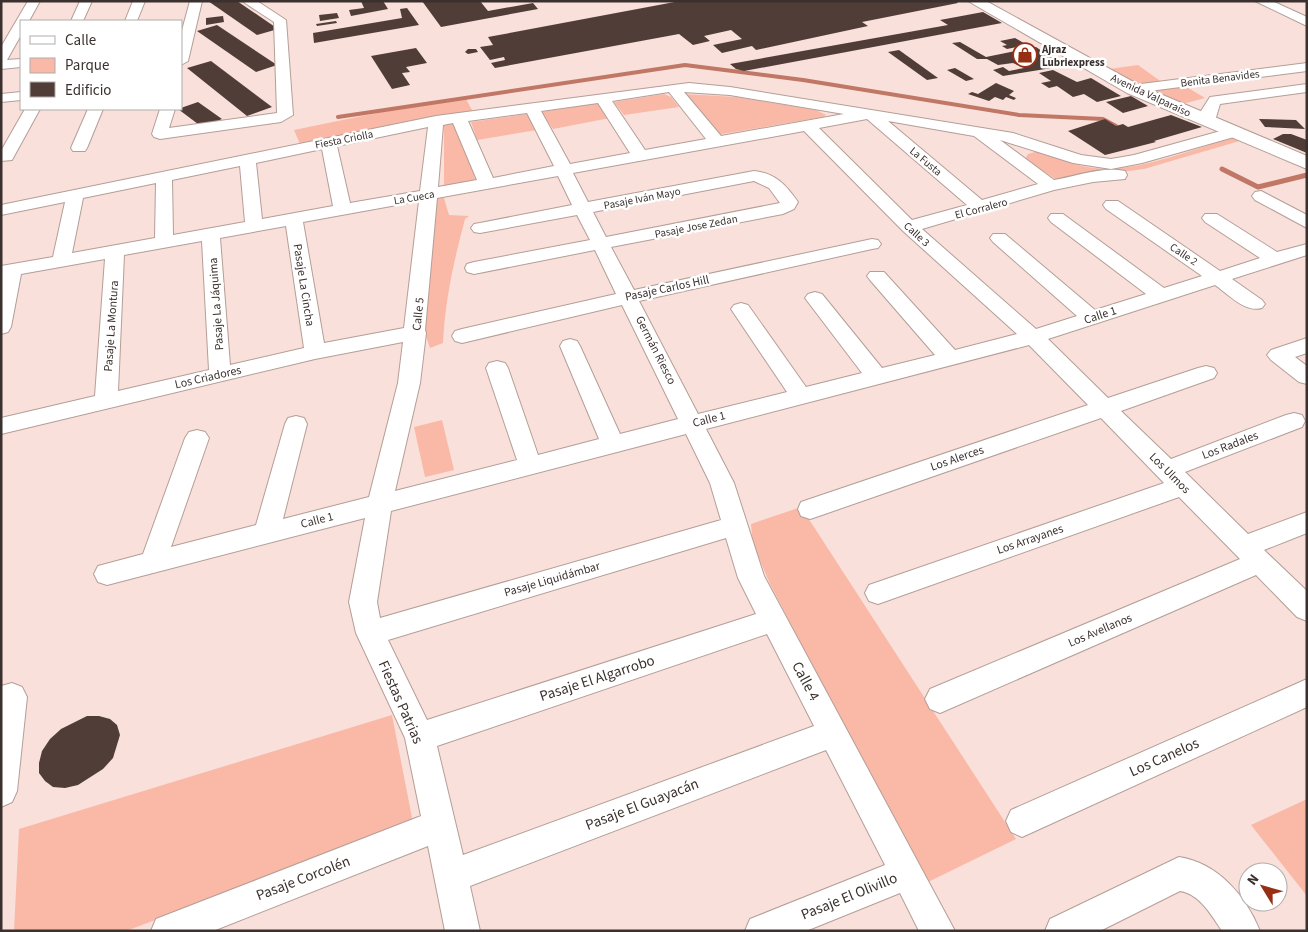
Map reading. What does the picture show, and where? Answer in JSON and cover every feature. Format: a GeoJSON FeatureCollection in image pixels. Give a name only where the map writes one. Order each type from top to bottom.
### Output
{"type":"FeatureCollection","features":[{"type":"Feature","properties":{"kind":"main road","name":"Avenida Valparaíso"},"geometry":{"type":"LineString","coordinates":[[975,1],[1133,89],[1307,163]]}},
{"type":"Feature","properties":{"kind":"street"},"geometry":{"type":"LineString","coordinates":[[24,20],[34,1]]}},
{"type":"Feature","properties":{"kind":"street"},"geometry":{"type":"LineString","coordinates":[[76,20],[86,1]]}},
{"type":"Feature","properties":{"kind":"street"},"geometry":{"type":"LineString","coordinates":[[131,20],[139,1]]}},
{"type":"Feature","properties":{"kind":"street"},"geometry":{"type":"LineString","coordinates":[[184,46],[196,1]]}},
{"type":"Feature","properties":{"kind":"street"},"geometry":{"type":"LineString","coordinates":[[167,110],[160,134],[285,115],[280,20],[248,1]]}},
{"type":"Feature","properties":{"kind":"street"},"geometry":{"type":"LineString","coordinates":[[1262,1],[1307,22]]}},
{"type":"Feature","properties":{"kind":"street"},"geometry":{"type":"LineString","coordinates":[[1,59],[20,26]]}},
{"type":"Feature","properties":{"kind":"street"},"geometry":{"type":"LineString","coordinates":[[1,66],[20,63]]}},
{"type":"Feature","properties":{"kind":"street","name":"Benita Benavides"},"geometry":{"type":"LineString","coordinates":[[1133,89],[1307,67]]}},
{"type":"Feature","properties":{"kind":"street","name":"Fiesta Criolla"},"geometry":{"type":"LineString","coordinates":[[1,210],[436,121],[674,88],[689,87],[730,91],[827,114]]}},
{"type":"Feature","properties":{"kind":"street"},"geometry":{"type":"LineString","coordinates":[[674,88],[717,142]]}},
{"type":"Feature","properties":{"kind":"street"},"geometry":{"type":"LineString","coordinates":[[1209,121],[1209,111],[1215,100],[1307,88]]}},
{"type":"Feature","properties":{"kind":"street"},"geometry":{"type":"LineString","coordinates":[[1,98],[20,96]]}},
{"type":"Feature","properties":{"kind":"street"},"geometry":{"type":"LineString","coordinates":[[603,99],[640,155]]}},
{"type":"Feature","properties":{"kind":"street","name":"Germán Riesco"},"geometry":{"type":"LineString","coordinates":[[532,109],[562,162],[563,170],[693,423]]}},
{"type":"Feature","properties":{"kind":"street"},"geometry":{"type":"LineString","coordinates":[[6,157],[31,110]]}},
{"type":"Feature","properties":{"kind":"street"},"geometry":{"type":"LineString","coordinates":[[80,148],[96,110]]}},
{"type":"Feature","properties":{"kind":"street","name":"La Cueca"},"geometry":{"type":"LineString","coordinates":[[7,271],[807,125],[827,114],[870,114]]}},
{"type":"Feature","properties":{"kind":"street"},"geometry":{"type":"LineString","coordinates":[[870,114],[1013,138],[1079,160],[1111,164],[1136,160],[1235,132]]}},
{"type":"Feature","properties":{"kind":"street","name":"La Fusta"},"geometry":{"type":"LineString","coordinates":[[870,114],[981,208]]}},
{"type":"Feature","properties":{"kind":"street"},"geometry":{"type":"LineString","coordinates":[[459,118],[487,184]]}},
{"type":"Feature","properties":{"kind":"street","name":"Calle 5"},"geometry":{"type":"LineString","coordinates":[[380,504],[409,382],[416,333],[436,121]]}},
{"type":"Feature","properties":{"kind":"street","name":"Calle 3"},"geometry":{"type":"LineString","coordinates":[[807,125],[909,227],[1033,336]]}},
{"type":"Feature","properties":{"kind":"street"},"geometry":{"type":"LineString","coordinates":[[980,133],[1052,186]]}},
{"type":"Feature","properties":{"kind":"street"},"geometry":{"type":"LineString","coordinates":[[328,142],[343,210]]}},
{"type":"Feature","properties":{"kind":"street","name":"El Corralero"},"geometry":{"type":"LineString","coordinates":[[909,227],[981,208],[1052,186],[1093,177],[1149,172],[1257,142]]}},
{"type":"Feature","properties":{"kind":"street"},"geometry":{"type":"LineString","coordinates":[[1017,160],[1022,152],[1041,148]]}},
{"type":"Feature","properties":{"kind":"street"},"geometry":{"type":"LineString","coordinates":[[248,159],[254,226]]}},
{"type":"Feature","properties":{"kind":"street"},"geometry":{"type":"LineString","coordinates":[[164,176],[164,242]]}},
{"type":"Feature","properties":{"kind":"street","name":"Pasaje Iván Mayo"},"geometry":{"type":"LineString","coordinates":[[480,228],[763,176],[770,180],[788,200],[788,205]]}},
{"type":"Feature","properties":{"kind":"street"},"geometry":{"type":"LineString","coordinates":[[61,261],[75,196]]}},
{"type":"Feature","properties":{"kind":"street"},"geometry":{"type":"LineString","coordinates":[[1262,196],[1307,223]]}},
{"type":"Feature","properties":{"kind":"street","name":"Pasaje Jose Zedan"},"geometry":{"type":"LineString","coordinates":[[474,268],[783,209],[788,205]]}},
{"type":"Feature","properties":{"kind":"street","name":"Calle 2"},"geometry":{"type":"LineString","coordinates":[[1112,205],[1255,304]]}},
{"type":"Feature","properties":{"kind":"street"},"geometry":{"type":"LineString","coordinates":[[1057,218],[1161,296]]}},
{"type":"Feature","properties":{"kind":"street"},"geometry":{"type":"LineString","coordinates":[[1211,218],[1275,259]]}},
{"type":"Feature","properties":{"kind":"street","name":"Pasaje La Cincha"},"geometry":{"type":"LineString","coordinates":[[294,219],[315,352]]}},
{"type":"Feature","properties":{"kind":"street","name":"Pasaje La Jáquima"},"geometry":{"type":"LineString","coordinates":[[211,234],[220,374]]}},
{"type":"Feature","properties":{"kind":"street"},"geometry":{"type":"LineString","coordinates":[[999,238],[1091,318]]}},
{"type":"Feature","properties":{"kind":"street","name":"Pasaje Carlos Hill"},"geometry":{"type":"LineString","coordinates":[[462,336],[628,296],[872,244]]}},
{"type":"Feature","properties":{"kind":"street","name":"Calle 1"},"geometry":{"type":"LineString","coordinates":[[107,574],[1033,336],[1307,249]]}},
{"type":"Feature","properties":{"kind":"street","name":"Pasaje La Montura"},"geometry":{"type":"LineString","coordinates":[[106,401],[115,251]]}},
{"type":"Feature","properties":{"kind":"street"},"geometry":{"type":"LineString","coordinates":[[1,327],[7,271]]}},
{"type":"Feature","properties":{"kind":"street"},"geometry":{"type":"LineString","coordinates":[[877,276],[950,358]]}},
{"type":"Feature","properties":{"kind":"street"},"geometry":{"type":"LineString","coordinates":[[815,298],[876,376]]}},
{"type":"Feature","properties":{"kind":"street"},"geometry":{"type":"LineString","coordinates":[[742,309],[801,396]]}},
{"type":"Feature","properties":{"kind":"street","name":"Los Criadores"},"geometry":{"type":"LineString","coordinates":[[1,426],[315,352],[416,333]]}},
{"type":"Feature","properties":{"kind":"street","name":"Los Ulmos"},"geometry":{"type":"LineString","coordinates":[[1033,336],[1307,609]]}},
{"type":"Feature","properties":{"kind":"street"},"geometry":{"type":"LineString","coordinates":[[1307,345],[1278,355],[1307,377]]}},
{"type":"Feature","properties":{"kind":"street"},"geometry":{"type":"LineString","coordinates":[[570,346],[613,444]]}},
{"type":"Feature","properties":{"kind":"street"},"geometry":{"type":"LineString","coordinates":[[496,368],[530,465]]}},
{"type":"Feature","properties":{"kind":"street","name":"Los Alerces"},"geometry":{"type":"LineString","coordinates":[[810,509],[1206,373]]}},
{"type":"Feature","properties":{"kind":"street","name":"Los Radales"},"geometry":{"type":"LineString","coordinates":[[1174,478],[1294,421]]}},
{"type":"Feature","properties":{"kind":"street","name":"Calle 4"},"geometry":{"type":"LineString","coordinates":[[693,423],[722,483],[751,578],[938,931]]}},
{"type":"Feature","properties":{"kind":"street"},"geometry":{"type":"LineString","coordinates":[[268,532],[296,424]]}},
{"type":"Feature","properties":{"kind":"street"},"geometry":{"type":"LineString","coordinates":[[153,562],[197,438]]}},
{"type":"Feature","properties":{"kind":"street","name":"Los Arrayanes"},"geometry":{"type":"LineString","coordinates":[[878,593],[1174,478]]}},
{"type":"Feature","properties":{"kind":"street","name":"Fiestas Patrias"},"geometry":{"type":"LineString","coordinates":[[380,504],[363,602],[370,632],[420,737],[463,931]]}},
{"type":"Feature","properties":{"kind":"street","name":"Los Avellanos"},"geometry":{"type":"LineString","coordinates":[[940,699],[1251,554],[1307,522]]}},
{"type":"Feature","properties":{"kind":"street","name":"Pasaje Liquidámbar"},"geometry":{"type":"LineString","coordinates":[[370,632],[734,526]]}},
{"type":"Feature","properties":{"kind":"street","name":"Pasaje El Algarrobo"},"geometry":{"type":"LineString","coordinates":[[420,737],[773,620]]}},
{"type":"Feature","properties":{"kind":"street","name":"Los Canelos"},"geometry":{"type":"LineString","coordinates":[[1022,821],[1307,693]]}},
{"type":"Feature","properties":{"kind":"street"},"geometry":{"type":"LineString","coordinates":[[1,791],[6,698]]}},
{"type":"Feature","properties":{"kind":"street","name":"Pasaje El Guayacán"},"geometry":{"type":"LineString","coordinates":[[451,876],[833,732]]}},
{"type":"Feature","properties":{"kind":"street","name":"Pasaje Corcolén"},"geometry":{"type":"LineString","coordinates":[[168,931],[439,825]]}},
{"type":"Feature","properties":{"kind":"street","name":"Pasaje El Olivillo"},"geometry":{"type":"LineString","coordinates":[[762,931],[908,873]]}},
{"type":"Feature","properties":{"kind":"street"},"geometry":{"type":"LineString","coordinates":[[1062,931],[1179,874],[1184,874],[1198,879],[1216,893],[1243,931]]}},
{"type":"Feature","properties":{"kind":"green space"},"geometry":{"type":"Polygon","coordinates":[[[1138,65],[1163,83],[1136,85],[1109,69],[1138,65]]]}},
{"type":"Feature","properties":{"kind":"green space"},"geometry":{"type":"Polygon","coordinates":[[[1185,86],[1205,98],[1179,105],[1147,91],[1185,86]]]}},
{"type":"Feature","properties":{"kind":"green space"},"geometry":{"type":"Polygon","coordinates":[[[664,94],[671,97],[679,107],[624,115],[614,102],[664,94]]]}},
{"type":"Feature","properties":{"kind":"green space"},"geometry":{"type":"Polygon","coordinates":[[[683,94],[737,97],[816,110],[826,115],[716,135],[683,94]]]}},
{"type":"Feature","properties":{"kind":"green space"},"geometry":{"type":"Polygon","coordinates":[[[466,99],[473,112],[393,125],[300,144],[294,130],[401,108],[466,99]]]}},
{"type":"Feature","properties":{"kind":"green space"},"geometry":{"type":"Polygon","coordinates":[[[599,103],[610,118],[553,129],[541,112],[599,103]]]}},
{"type":"Feature","properties":{"kind":"green space"},"geometry":{"type":"Polygon","coordinates":[[[527,114],[537,130],[477,140],[471,122],[527,114]]]}},
{"type":"Feature","properties":{"kind":"green space"},"geometry":{"type":"Polygon","coordinates":[[[456,123],[476,181],[444,187],[444,125],[456,123]]]}},
{"type":"Feature","properties":{"kind":"green space"},"geometry":{"type":"Polygon","coordinates":[[[1233,138],[1243,140],[1144,169],[1057,180],[1025,159],[1028,154],[1038,151],[1081,166],[1100,169],[1123,168],[1155,161],[1233,138]]]}},
{"type":"Feature","properties":{"kind":"green space"},"geometry":{"type":"Polygon","coordinates":[[[436,198],[444,198],[449,215],[469,216],[465,219],[454,265],[448,296],[443,343],[430,348],[425,333],[436,198]]]}},
{"type":"Feature","properties":{"kind":"green space"},"geometry":{"type":"Polygon","coordinates":[[[442,420],[454,470],[425,477],[414,427],[442,420]]]}},
{"type":"Feature","properties":{"kind":"green space"},"geometry":{"type":"Polygon","coordinates":[[[801,507],[1016,839],[926,883],[770,584],[753,544],[751,524],[801,507]]]}},
{"type":"Feature","properties":{"kind":"green space"},"geometry":{"type":"Polygon","coordinates":[[[392,715],[413,823],[126,931],[14,931],[19,829],[392,715]]]}},
{"type":"Feature","properties":{"kind":"green space"},"geometry":{"type":"Polygon","coordinates":[[[1307,799],[1307,896],[1288,872],[1288,862],[1280,862],[1251,825],[1307,799]]]}},
{"type":"Feature","properties":{"kind":"building"},"geometry":{"type":"Polygon","coordinates":[[[208,1],[237,1],[278,29],[257,35],[208,1]]]}},
{"type":"Feature","properties":{"kind":"building"},"geometry":{"type":"Polygon","coordinates":[[[361,1],[383,1],[388,9],[351,16],[349,10],[364,8],[361,1]]]}},
{"type":"Feature","properties":{"kind":"building"},"geometry":{"type":"Polygon","coordinates":[[[422,1],[480,1],[488,11],[533,3],[538,9],[441,27],[422,1]]]}},
{"type":"Feature","properties":{"kind":"building"},"geometry":{"type":"Polygon","coordinates":[[[680,1],[956,1],[958,3],[862,22],[868,26],[756,50],[752,46],[722,53],[713,45],[742,39],[731,30],[704,36],[710,41],[693,45],[679,34],[495,68],[491,63],[505,60],[504,57],[490,60],[480,47],[493,45],[488,37],[680,1]]]}},
{"type":"Feature","properties":{"kind":"building"},"geometry":{"type":"Polygon","coordinates":[[[407,8],[419,25],[314,43],[313,33],[402,18],[400,9],[407,8]]]}},
{"type":"Feature","properties":{"kind":"building"},"geometry":{"type":"Polygon","coordinates":[[[983,12],[1002,23],[744,71],[736,69],[730,64],[948,25],[940,20],[983,12]]]}},
{"type":"Feature","properties":{"kind":"building"},"geometry":{"type":"Polygon","coordinates":[[[337,13],[339,18],[320,21],[319,15],[337,13]]]}},
{"type":"Feature","properties":{"kind":"building"},"geometry":{"type":"Polygon","coordinates":[[[223,16],[224,22],[206,25],[206,18],[223,16]]]}},
{"type":"Feature","properties":{"kind":"building"},"geometry":{"type":"Polygon","coordinates":[[[336,21],[337,23],[317,26],[316,24],[336,21]]]}},
{"type":"Feature","properties":{"kind":"building"},"geometry":{"type":"Polygon","coordinates":[[[217,25],[277,65],[256,72],[197,31],[217,25]]]}},
{"type":"Feature","properties":{"kind":"building"},"geometry":{"type":"Polygon","coordinates":[[[1015,38],[1027,45],[1007,49],[1002,46],[1007,45],[1000,41],[1015,38]]]}},
{"type":"Feature","properties":{"kind":"building"},"geometry":{"type":"Polygon","coordinates":[[[960,42],[986,57],[1036,47],[1064,66],[1003,76],[993,70],[1003,67],[1009,71],[1024,68],[1013,63],[998,65],[987,59],[977,59],[952,43],[960,42]]]}},
{"type":"Feature","properties":{"kind":"building"},"geometry":{"type":"Polygon","coordinates":[[[416,48],[427,63],[406,67],[410,72],[402,73],[410,85],[392,89],[371,56],[416,48]]]}},
{"type":"Feature","properties":{"kind":"building"},"geometry":{"type":"Polygon","coordinates":[[[468,49],[476,49],[478,52],[468,54],[465,52],[468,49]]]}},
{"type":"Feature","properties":{"kind":"building"},"geometry":{"type":"Polygon","coordinates":[[[899,50],[938,78],[927,80],[888,52],[899,50]]]}},
{"type":"Feature","properties":{"kind":"building"},"geometry":{"type":"Polygon","coordinates":[[[211,61],[272,107],[247,116],[187,68],[211,61]]]}},
{"type":"Feature","properties":{"kind":"building"},"geometry":{"type":"Polygon","coordinates":[[[955,68],[974,79],[966,81],[947,70],[955,68]]]}},
{"type":"Feature","properties":{"kind":"building"},"geometry":{"type":"Polygon","coordinates":[[[1053,70],[1077,82],[1091,78],[1121,96],[1097,102],[1084,94],[1073,97],[1057,86],[1049,88],[1041,83],[1051,81],[1039,73],[1053,70]]]}},
{"type":"Feature","properties":{"kind":"building"},"geometry":{"type":"Polygon","coordinates":[[[996,83],[1014,91],[1009,95],[1016,98],[1014,100],[1006,97],[1003,100],[995,97],[989,101],[968,94],[972,92],[978,94],[996,83]]]}},
{"type":"Feature","properties":{"kind":"building"},"geometry":{"type":"Polygon","coordinates":[[[1131,96],[1148,106],[1123,113],[1106,102],[1131,96]]]}},
{"type":"Feature","properties":{"kind":"building"},"geometry":{"type":"Polygon","coordinates":[[[198,102],[222,119],[202,127],[179,110],[182,110],[182,108],[198,102]]]}},
{"type":"Feature","properties":{"kind":"building"},"geometry":{"type":"Polygon","coordinates":[[[1171,115],[1202,127],[1154,141],[1156,142],[1105,155],[1068,131],[1105,119],[1116,126],[1123,124],[1128,127],[1171,115]]]}},
{"type":"Feature","properties":{"kind":"building"},"geometry":{"type":"Polygon","coordinates":[[[1259,119],[1296,120],[1305,129],[1265,127],[1259,119]]]}},
{"type":"Feature","properties":{"kind":"building"},"geometry":{"type":"Polygon","coordinates":[[[1283,134],[1291,134],[1307,140],[1307,153],[1273,139],[1283,134]]]}},
{"type":"Feature","properties":{"kind":"building"},"geometry":{"type":"Polygon","coordinates":[[[87,716],[99,716],[110,719],[117,725],[120,735],[113,758],[103,769],[78,785],[65,788],[53,787],[39,773],[42,751],[50,739],[61,729],[87,716]]]}},
{"type":"Feature","properties":{"kind":"waterway"},"geometry":{"type":"LineString","coordinates":[[338,117],[685,65],[803,80],[1019,115],[1103,119],[1116,126]]}},
{"type":"Feature","properties":{"kind":"waterway"},"geometry":{"type":"LineString","coordinates":[[1222,169],[1258,187],[1307,175]]}},
{"type":"Feature","properties":{"kind":"place","name":"Ajraz Lubriexpress"},"geometry":{"type":"Point","coordinates":[1025,55]}}]}
